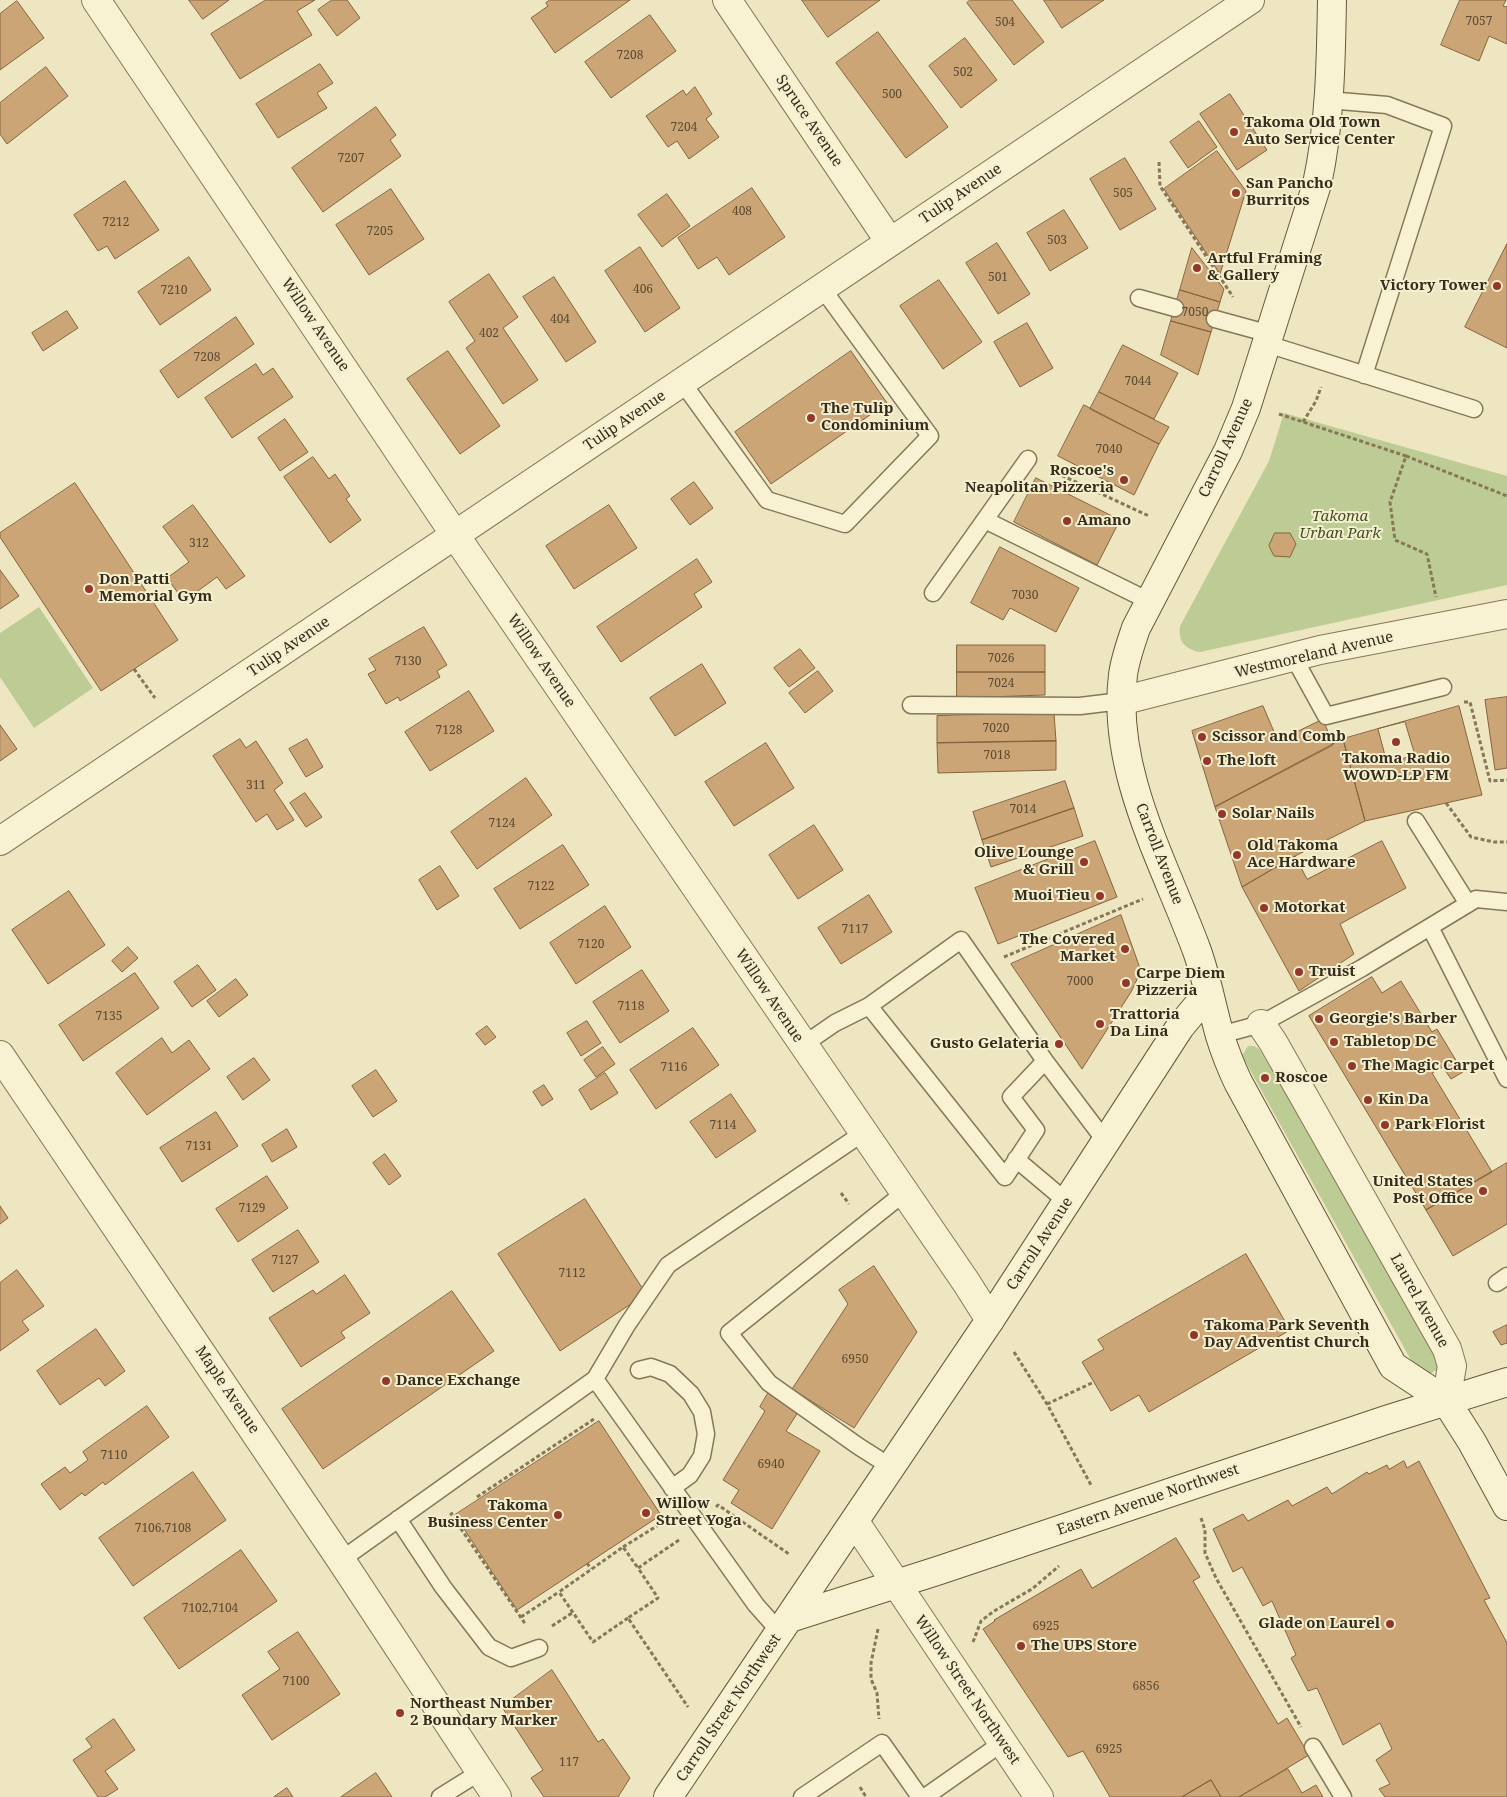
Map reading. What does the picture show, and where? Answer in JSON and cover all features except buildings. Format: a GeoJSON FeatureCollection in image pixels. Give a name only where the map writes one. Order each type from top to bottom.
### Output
{"type":"FeatureCollection","features":[{"type":"Feature","properties":{"kind":"street","name":"Willow Avenue"},"geometry":{"type":"LineString","coordinates":[[96,0],[455,535],[966,1282],[990,1320]]}},
{"type":"Feature","properties":{"kind":"street","name":"Spruce Avenue"},"geometry":{"type":"LineString","coordinates":[[728,0],[890,242]]}},
{"type":"Feature","properties":{"kind":"street","name":"Tulip Avenue"},"geometry":{"type":"LineString","coordinates":[[0,841],[1250,0]]}},
{"type":"Feature","properties":{"kind":"street","name":"Carroll Avenue"},"geometry":{"type":"LineString","coordinates":[[785,1625],[990,1320],[1180,1027],[1209,992],[1198,954],[1135,794],[1124,748],[1121,701],[1123,675],[1128,650],[1136,628],[1228,451],[1246,408],[1317,184],[1323,157],[1328,100],[1332,0]]}},
{"type":"Feature","properties":{"kind":"street","name":"Westmoreland Avenue"},"geometry":{"type":"LineString","coordinates":[[1121,701],[1320,650],[1507,614]]}},
{"type":"Feature","properties":{"kind":"street"},"geometry":{"type":"LineString","coordinates":[[1209,992],[1220,1035],[1238,1082],[1393,1366],[1446,1401],[1472,1442],[1507,1506]]}},
{"type":"Feature","properties":{"kind":"street","name":"Laurel Avenue"},"geometry":{"type":"LineString","coordinates":[[1261,1024],[1447,1349],[1452,1366],[1446,1401]]}},
{"type":"Feature","properties":{"kind":"street","name":"Maple Avenue"},"geometry":{"type":"LineString","coordinates":[[0,1055],[342,1560],[495,1796]]}},
{"type":"Feature","properties":{"kind":"street","name":"Eastern Avenue Northwest"},"geometry":{"type":"LineString","coordinates":[[785,1625],[896,1583],[940,1570],[1386,1420],[1507,1382]]}},
{"type":"Feature","properties":{"kind":"street","name":"Willow Street Northwest"},"geometry":{"type":"LineString","coordinates":[[854,1522],[1039,1797]]}},
{"type":"Feature","properties":{"kind":"street","name":"Carroll Street Northwest"},"geometry":{"type":"LineString","coordinates":[[668,1797],[785,1625]]}},
{"type":"Feature","properties":{"kind":"lane"},"geometry":{"type":"LineString","coordinates":[[1328,100],[1387,105],[1443,126],[1364,375]]}},
{"type":"Feature","properties":{"kind":"lane"},"geometry":{"type":"LineString","coordinates":[[682,382],[767,500],[845,524],[930,436],[822,288]]}},
{"type":"Feature","properties":{"kind":"lane"},"geometry":{"type":"LineString","coordinates":[[1139,298],[1175,308]]}},
{"type":"Feature","properties":{"kind":"lane"},"geometry":{"type":"LineString","coordinates":[[1215,319],[1364,375],[1474,409]]}},
{"type":"Feature","properties":{"kind":"lane"},"geometry":{"type":"LineString","coordinates":[[933,593],[1028,459]]}},
{"type":"Feature","properties":{"kind":"lane"},"geometry":{"type":"LineString","coordinates":[[985,520],[1150,601]]}},
{"type":"Feature","properties":{"kind":"lane"},"geometry":{"type":"LineString","coordinates":[[1294,658],[1326,716],[1443,687]]}},
{"type":"Feature","properties":{"kind":"lane"},"geometry":{"type":"LineString","coordinates":[[911,705],[1080,706],[1121,701]]}},
{"type":"Feature","properties":{"kind":"lane"},"geometry":{"type":"LineString","coordinates":[[1416,821],[1468,904]]}},
{"type":"Feature","properties":{"kind":"lane"},"geometry":{"type":"LineString","coordinates":[[1220,1035],[1261,1024],[1430,928],[1476,899],[1507,902]]}},
{"type":"Feature","properties":{"kind":"lane"},"geometry":{"type":"LineString","coordinates":[[1430,928],[1507,1079]]}},
{"type":"Feature","properties":{"kind":"lane"},"geometry":{"type":"LineString","coordinates":[[803,1045],[835,1023],[869,1006],[961,940],[1045,1061],[1106,1142]]}},
{"type":"Feature","properties":{"kind":"lane"},"geometry":{"type":"LineString","coordinates":[[869,1006],[1005,1177],[1036,1130],[1011,1096],[1045,1061]]}},
{"type":"Feature","properties":{"kind":"lane"},"geometry":{"type":"LineString","coordinates":[[342,1560],[595,1379],[627,1325],[668,1266],[863,1133]]}},
{"type":"Feature","properties":{"kind":"lane"},"geometry":{"type":"LineString","coordinates":[[1016,1159],[1067,1202]]}},
{"type":"Feature","properties":{"kind":"lane"},"geometry":{"type":"LineString","coordinates":[[891,1467],[770,1384],[729,1333],[904,1193]]}},
{"type":"Feature","properties":{"kind":"lane"},"geometry":{"type":"LineString","coordinates":[[639,1370],[651,1367],[670,1374],[691,1394],[702,1412],[706,1434],[702,1456],[690,1475],[672,1488]]}},
{"type":"Feature","properties":{"kind":"lane"},"geometry":{"type":"LineString","coordinates":[[595,1379],[756,1605],[785,1625]]}},
{"type":"Feature","properties":{"kind":"lane"},"geometry":{"type":"LineString","coordinates":[[398,1519],[442,1587],[489,1647],[511,1658],[539,1648]]}},
{"type":"Feature","properties":{"kind":"lane"},"geometry":{"type":"LineString","coordinates":[[802,1797],[882,1743],[920,1797]]}},
{"type":"Feature","properties":{"kind":"lane"},"geometry":{"type":"LineString","coordinates":[[925,1797],[1002,1743]]}},
{"type":"Feature","properties":{"kind":"lane"},"geometry":{"type":"LineString","coordinates":[[1312,1747],[1343,1797]]}},
{"type":"Feature","properties":{"kind":"lane"},"geometry":{"type":"LineString","coordinates":[[440,1797],[480,1772]]}},
{"type":"Feature","properties":{"kind":"path"},"geometry":{"type":"LineString","coordinates":[[1159,162],[1160,186],[1238,304]]}},
{"type":"Feature","properties":{"kind":"path"},"geometry":{"type":"LineString","coordinates":[[1303,422],[1316,401]]}},
{"type":"Feature","properties":{"kind":"path"},"geometry":{"type":"LineString","coordinates":[[1279,414],[1406,456],[1507,496]]}},
{"type":"Feature","properties":{"kind":"path"},"geometry":{"type":"LineString","coordinates":[[1406,456],[1390,502],[1395,540],[1428,554],[1437,602]]}},
{"type":"Feature","properties":{"kind":"path"},"geometry":{"type":"LineString","coordinates":[[1028,459],[1149,516]]}},
{"type":"Feature","properties":{"kind":"path"},"geometry":{"type":"LineString","coordinates":[[134,669],[154,698]]}},
{"type":"Feature","properties":{"kind":"path"},"geometry":{"type":"LineString","coordinates":[[1470,702],[1490,780],[1507,780]]}},
{"type":"Feature","properties":{"kind":"path"},"geometry":{"type":"LineString","coordinates":[[1446,803],[1472,837],[1494,842],[1507,842]]}},
{"type":"Feature","properties":{"kind":"path"},"geometry":{"type":"LineString","coordinates":[[980,968],[1172,888]]}},
{"type":"Feature","properties":{"kind":"path"},"geometry":{"type":"LineString","coordinates":[[1014,1352],[1047,1404],[1091,1485]]}},
{"type":"Feature","properties":{"kind":"path"},"geometry":{"type":"LineString","coordinates":[[1047,1404],[1094,1382]]}},
{"type":"Feature","properties":{"kind":"path"},"geometry":{"type":"LineString","coordinates":[[475,1498],[602,1414]]}},
{"type":"Feature","properties":{"kind":"path"},"geometry":{"type":"LineString","coordinates":[[702,1529],[718,1504],[789,1554]]}},
{"type":"Feature","properties":{"kind":"path"},"geometry":{"type":"LineString","coordinates":[[459,1509],[451,1514],[526,1625],[534,1626]]}},
{"type":"Feature","properties":{"kind":"path"},"geometry":{"type":"LineString","coordinates":[[521,1618],[623,1547],[671,1517]]}},
{"type":"Feature","properties":{"kind":"path"},"geometry":{"type":"LineString","coordinates":[[1201,1518],[1205,1530],[1205,1552],[1216,1578],[1284,1694],[1312,1747]]}},
{"type":"Feature","properties":{"kind":"path"},"geometry":{"type":"LineString","coordinates":[[559,1592],[592,1642],[658,1598],[623,1547]]}},
{"type":"Feature","properties":{"kind":"path"},"geometry":{"type":"LineString","coordinates":[[638,1568],[656,1556]]}},
{"type":"Feature","properties":{"kind":"path"},"geometry":{"type":"LineString","coordinates":[[587,1563],[592,1569]]}},
{"type":"Feature","properties":{"kind":"path"},"geometry":{"type":"LineString","coordinates":[[972,1642],[981,1621],[994,1611],[1032,1589],[1059,1566]]}},
{"type":"Feature","properties":{"kind":"path"},"geometry":{"type":"LineString","coordinates":[[550,1627],[572,1613]]}},
{"type":"Feature","properties":{"kind":"path"},"geometry":{"type":"LineString","coordinates":[[628,1618],[688,1707]]}},
{"type":"Feature","properties":{"kind":"path"},"geometry":{"type":"LineString","coordinates":[[878,1629],[871,1663],[871,1679],[877,1693],[882,1743]]}},
{"type":"Feature","properties":{"kind":"green space","name":"Takoma Urban Park"},"geometry":{"type":"Polygon","coordinates":[[[1284,413],[1507,476],[1507,585],[1200,652],[1187,647],[1181,640],[1180,626],[1269,461],[1284,413]]]}},
{"type":"Feature","properties":{"kind":"green space"},"geometry":{"type":"Polygon","coordinates":[[[39,607],[93,688],[34,728],[0,677],[0,633],[39,607]]]}},
{"type":"Feature","properties":{"kind":"green space"},"geometry":{"type":"Polygon","coordinates":[[[1248,1046],[1254,1046],[1259,1049],[1402,1283],[1440,1367],[1429,1374],[1417,1371],[1244,1059],[1243,1054],[1248,1046]]]}},
{"type":"Feature","properties":{"kind":"place","name":"Takoma Old Town Auto Service Center"},"geometry":{"type":"Point","coordinates":[1234,132]}},
{"type":"Feature","properties":{"kind":"place","name":"San Pancho Burritos"},"geometry":{"type":"Point","coordinates":[1236,193]}},
{"type":"Feature","properties":{"kind":"place","name":"Artful Framing & Gallery"},"geometry":{"type":"Point","coordinates":[1197,268]}},
{"type":"Feature","properties":{"kind":"place","name":"Victory Tower"},"geometry":{"type":"Point","coordinates":[1497,286]}},
{"type":"Feature","properties":{"kind":"place","name":"The Tulip Condominium"},"geometry":{"type":"Point","coordinates":[811,418]}},
{"type":"Feature","properties":{"kind":"place","name":"Roscoe's Neapolitan Pizzeria"},"geometry":{"type":"Point","coordinates":[1124,480]}},
{"type":"Feature","properties":{"kind":"place","name":"Amano"},"geometry":{"type":"Point","coordinates":[1067,521]}},
{"type":"Feature","properties":{"kind":"place","name":"Don Patti Memorial Gym"},"geometry":{"type":"Point","coordinates":[89,589]}},
{"type":"Feature","properties":{"kind":"place","name":"Scissor and Comb"},"geometry":{"type":"Point","coordinates":[1202,737]}},
{"type":"Feature","properties":{"kind":"place","name":"Takoma Radio WOWD-LP FM"},"geometry":{"type":"Point","coordinates":[1396,742]}},
{"type":"Feature","properties":{"kind":"place","name":"The loft"},"geometry":{"type":"Point","coordinates":[1207,761]}},
{"type":"Feature","properties":{"kind":"place","name":"Solar Nails"},"geometry":{"type":"Point","coordinates":[1222,814]}},
{"type":"Feature","properties":{"kind":"place","name":"Old Takoma Ace Hardware"},"geometry":{"type":"Point","coordinates":[1237,855]}},
{"type":"Feature","properties":{"kind":"place","name":"Olive Lounge & Grill"},"geometry":{"type":"Point","coordinates":[1084,862]}},
{"type":"Feature","properties":{"kind":"place","name":"Muoi Tieu"},"geometry":{"type":"Point","coordinates":[1100,896]}},
{"type":"Feature","properties":{"kind":"place","name":"Motorkat"},"geometry":{"type":"Point","coordinates":[1264,908]}},
{"type":"Feature","properties":{"kind":"place","name":"The Covered Market"},"geometry":{"type":"Point","coordinates":[1125,949]}},
{"type":"Feature","properties":{"kind":"place","name":"Truist"},"geometry":{"type":"Point","coordinates":[1299,972]}},
{"type":"Feature","properties":{"kind":"place","name":"Carpe Diem Pizzeria"},"geometry":{"type":"Point","coordinates":[1126,983]}},
{"type":"Feature","properties":{"kind":"place","name":"Georgie's Barber"},"geometry":{"type":"Point","coordinates":[1319,1019]}},
{"type":"Feature","properties":{"kind":"place","name":"Trattoria Da Lina"},"geometry":{"type":"Point","coordinates":[1100,1024]}},
{"type":"Feature","properties":{"kind":"place","name":"Tabletop DC"},"geometry":{"type":"Point","coordinates":[1334,1042]}},
{"type":"Feature","properties":{"kind":"place","name":"Gusto Gelateria"},"geometry":{"type":"Point","coordinates":[1059,1044]}},
{"type":"Feature","properties":{"kind":"place","name":"The Magic Carpet"},"geometry":{"type":"Point","coordinates":[1352,1066]}},
{"type":"Feature","properties":{"kind":"place","name":"Roscoe"},"geometry":{"type":"Point","coordinates":[1265,1078]}},
{"type":"Feature","properties":{"kind":"place","name":"Kin Da"},"geometry":{"type":"Point","coordinates":[1368,1100]}},
{"type":"Feature","properties":{"kind":"place","name":"Park Florist"},"geometry":{"type":"Point","coordinates":[1385,1125]}},
{"type":"Feature","properties":{"kind":"place","name":"United States Post Office"},"geometry":{"type":"Point","coordinates":[1483,1191]}},
{"type":"Feature","properties":{"kind":"place","name":"Takoma Park Seventh Day Adventist Church"},"geometry":{"type":"Point","coordinates":[1194,1335]}},
{"type":"Feature","properties":{"kind":"place","name":"Dance Exchange"},"geometry":{"type":"Point","coordinates":[386,1381]}},
{"type":"Feature","properties":{"kind":"place","name":"Willow Street Yoga"},"geometry":{"type":"Point","coordinates":[646,1513]}},
{"type":"Feature","properties":{"kind":"place","name":"Takoma Business Center"},"geometry":{"type":"Point","coordinates":[558,1515]}},
{"type":"Feature","properties":{"kind":"place","name":"Glade on Laurel"},"geometry":{"type":"Point","coordinates":[1390,1624]}},
{"type":"Feature","properties":{"kind":"place","name":"The UPS Store"},"geometry":{"type":"Point","coordinates":[1021,1646]}},
{"type":"Feature","properties":{"kind":"place","name":"Northeast Number 2 Boundary Marker"},"geometry":{"type":"Point","coordinates":[400,1713]}}]}
